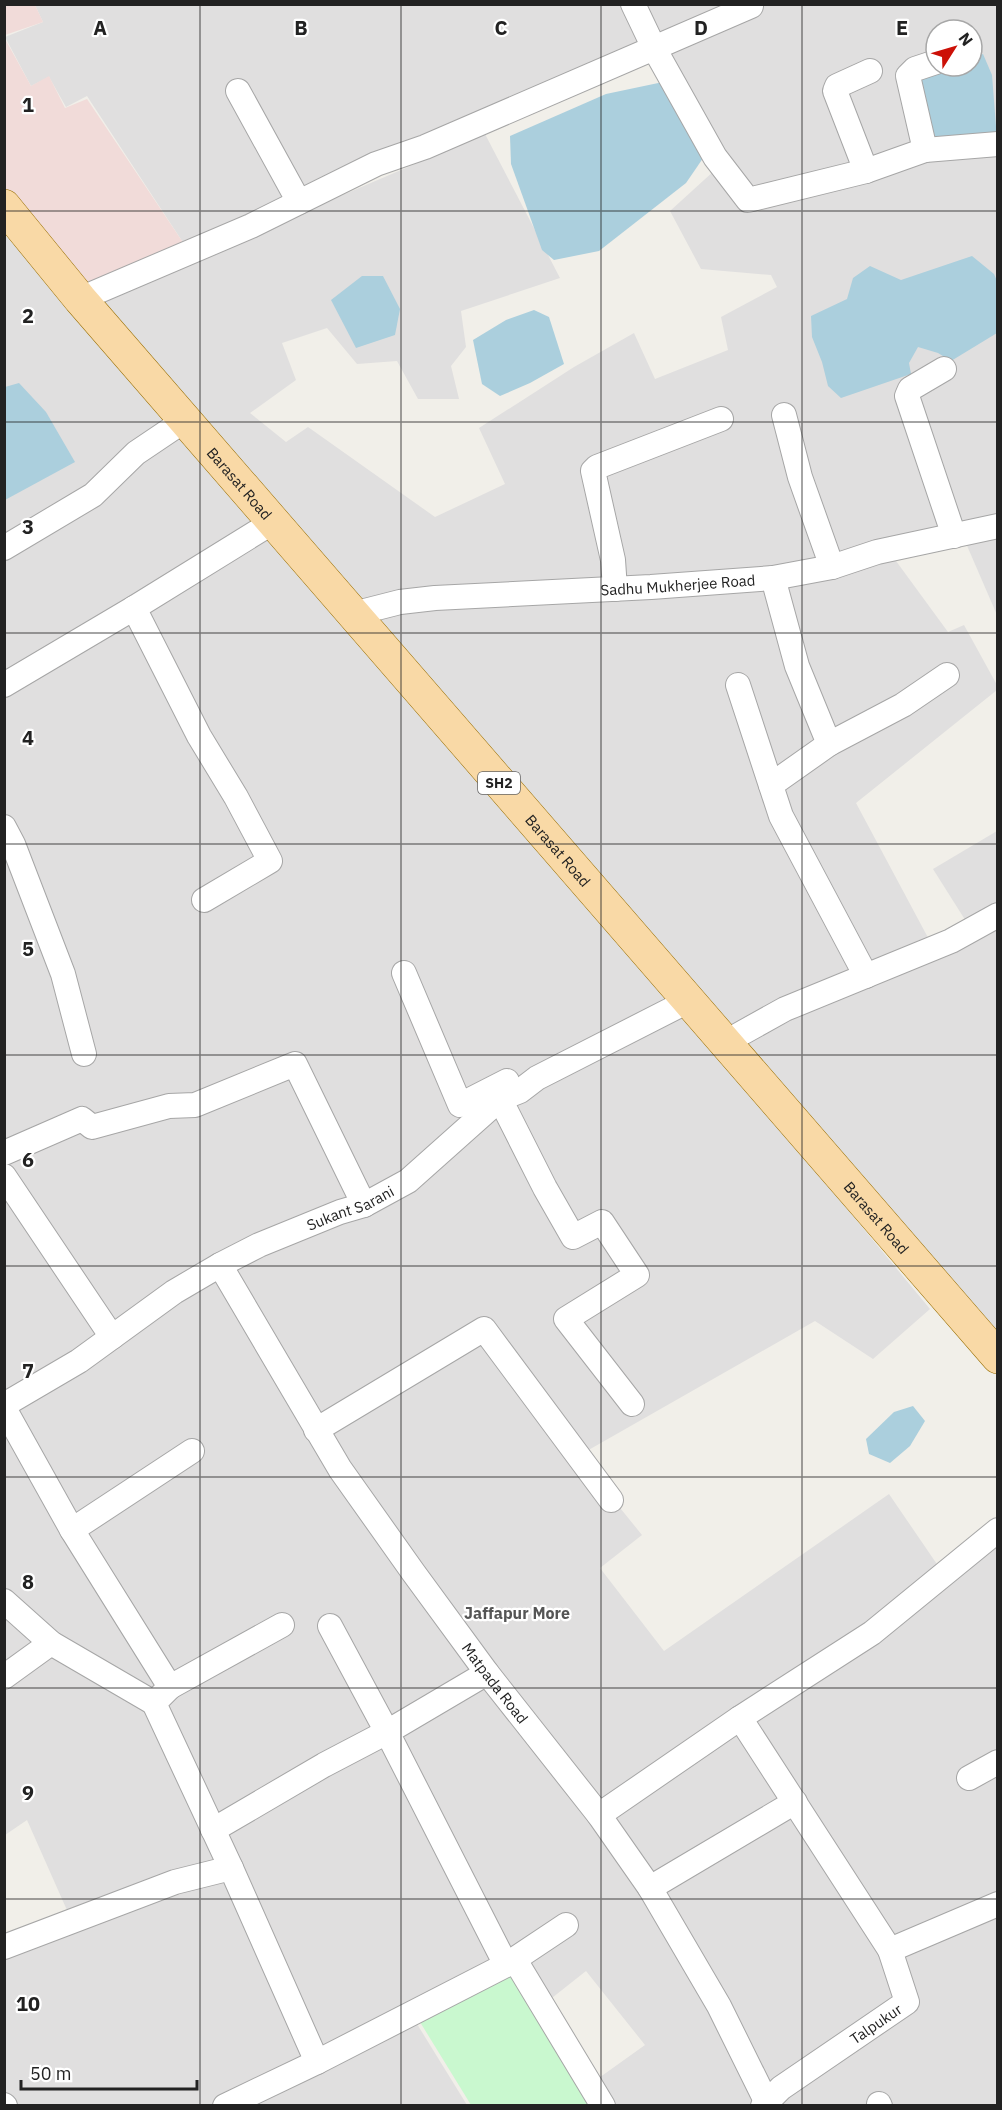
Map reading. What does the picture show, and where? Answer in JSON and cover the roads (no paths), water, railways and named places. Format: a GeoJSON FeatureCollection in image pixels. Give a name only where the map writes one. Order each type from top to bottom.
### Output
{"type":"FeatureCollection","features":[{"type":"Feature","properties":{"kind":"main road","name":"Barasat Road"},"geometry":{"type":"LineString","coordinates":[[4,207],[184,420],[723,1043],[998,1356]]}},
{"type":"Feature","properties":{"kind":"street"},"geometry":{"type":"LineString","coordinates":[[633,4],[654,48],[715,157],[748,200],[866,171],[925,150],[998,144]]}},
{"type":"Feature","properties":{"kind":"street"},"geometry":{"type":"LineString","coordinates":[[80,299],[251,226],[376,164],[425,147],[751,6]]}},
{"type":"Feature","properties":{"kind":"street"},"geometry":{"type":"LineString","coordinates":[[924,66],[915,69],[908,76],[925,150]]}},
{"type":"Feature","properties":{"kind":"street"},"geometry":{"type":"LineString","coordinates":[[866,171],[835,91],[837,86],[870,71]]}},
{"type":"Feature","properties":{"kind":"street"},"geometry":{"type":"LineString","coordinates":[[238,91],[299,202]]}},
{"type":"Feature","properties":{"kind":"street"},"geometry":{"type":"LineString","coordinates":[[944,369],[910,389],[907,396],[954,536]]}},
{"type":"Feature","properties":{"kind":"street"},"geometry":{"type":"LineString","coordinates":[[784,415],[800,477],[832,567]]}},
{"type":"Feature","properties":{"kind":"street"},"geometry":{"type":"LineString","coordinates":[[615,589],[613,560],[593,471],[597,467],[721,419]]}},
{"type":"Feature","properties":{"kind":"street"},"geometry":{"type":"LineString","coordinates":[[4,548],[93,495],[136,453],[184,420]]}},
{"type":"Feature","properties":{"kind":"street"},"geometry":{"type":"LineString","coordinates":[[4,685],[273,522]]}},
{"type":"Feature","properties":{"kind":"street","name":"Sadhu Mukherjee Road"},"geometry":{"type":"LineString","coordinates":[[353,614],[412,600],[773,578],[832,567],[877,552],[998,526]]}},
{"type":"Feature","properties":{"kind":"street"},"geometry":{"type":"LineString","coordinates":[[773,578],[797,666],[829,744]]}},
{"type":"Feature","properties":{"kind":"street"},"geometry":{"type":"LineString","coordinates":[[134,608],[199,736],[236,797],[270,861],[204,900]]}},
{"type":"Feature","properties":{"kind":"street"},"geometry":{"type":"LineString","coordinates":[[771,785],[829,744],[903,705],[947,675]]}},
{"type":"Feature","properties":{"kind":"street"},"geometry":{"type":"LineString","coordinates":[[738,685],[781,816],[866,976]]}},
{"type":"Feature","properties":{"kind":"street"},"geometry":{"type":"LineString","coordinates":[[4,827],[14,844],[63,974],[84,1054]]}},
{"type":"Feature","properties":{"kind":"street"},"geometry":{"type":"LineString","coordinates":[[723,1043],[785,1009],[951,941],[998,915]]}},
{"type":"Feature","properties":{"kind":"street"},"geometry":{"type":"LineString","coordinates":[[404,973],[460,1105],[512,1078],[510,1095],[545,1188],[573,1237],[602,1222],[637,1275],[566,1319],[632,1404]]}},
{"type":"Feature","properties":{"kind":"street","name":"Sukant Sarani"},"geometry":{"type":"LineString","coordinates":[[4,1407],[80,1361],[174,1292],[259,1245],[340,1212],[364,1205],[408,1181],[510,1095],[537,1078],[688,1001]]}},
{"type":"Feature","properties":{"kind":"street"},"geometry":{"type":"LineString","coordinates":[[4,1153],[82,1119],[92,1127],[168,1106],[195,1105],[295,1064],[364,1205]]}},
{"type":"Feature","properties":{"kind":"street"},"geometry":{"type":"LineString","coordinates":[[4,1176],[112,1337]]}},
{"type":"Feature","properties":{"kind":"street","name":"Matpada Road"},"geometry":{"type":"LineString","coordinates":[[220,1265],[340,1470],[487,1673],[599,1815],[651,1888],[718,2006],[765,2104]]}},
{"type":"Feature","properties":{"kind":"street"},"geometry":{"type":"LineString","coordinates":[[316,1430],[484,1329],[611,1500]]}},
{"type":"Feature","properties":{"kind":"street"},"geometry":{"type":"LineString","coordinates":[[4,1407],[162,1695],[213,1830],[317,2062]]}},
{"type":"Feature","properties":{"kind":"street"},"geometry":{"type":"LineString","coordinates":[[72,1530],[192,1451]]}},
{"type":"Feature","properties":{"kind":"street"},"geometry":{"type":"LineString","coordinates":[[599,1815],[740,1718],[873,1633],[998,1530]]}},
{"type":"Feature","properties":{"kind":"street"},"geometry":{"type":"LineString","coordinates":[[4,1601],[51,1643],[162,1695]]}},
{"type":"Feature","properties":{"kind":"street"},"geometry":{"type":"LineString","coordinates":[[162,1695],[282,1624]]}},
{"type":"Feature","properties":{"kind":"street"},"geometry":{"type":"LineString","coordinates":[[330,1626],[510,1963],[603,2106]]}},
{"type":"Feature","properties":{"kind":"street"},"geometry":{"type":"LineString","coordinates":[[4,1677],[51,1643]]}},
{"type":"Feature","properties":{"kind":"street"},"geometry":{"type":"LineString","coordinates":[[213,1830],[487,1673]]}},
{"type":"Feature","properties":{"kind":"street"},"geometry":{"type":"LineString","coordinates":[[740,1718],[890,1950],[998,1904]]}},
{"type":"Feature","properties":{"kind":"street"},"geometry":{"type":"LineString","coordinates":[[969,1778],[998,1762]]}},
{"type":"Feature","properties":{"kind":"street"},"geometry":{"type":"LineString","coordinates":[[651,1888],[795,1802]]}},
{"type":"Feature","properties":{"kind":"street"},"geometry":{"type":"LineString","coordinates":[[4,1947],[175,1882],[231,1868]]}},
{"type":"Feature","properties":{"kind":"street"},"geometry":{"type":"LineString","coordinates":[[225,2106],[317,2062],[510,1963],[566,1925]]}},
{"type":"Feature","properties":{"kind":"street","name":"Talpukur"},"geometry":{"type":"LineString","coordinates":[[765,2104],[781,2088],[908,2002],[890,1950]]}},
{"type":"Feature","properties":{"kind":"water"},"geometry":{"type":"Polygon","coordinates":[[[984,56],[992,75],[997,139],[939,144],[927,123],[917,75],[924,73],[924,78],[984,78],[984,56]]]}},
{"type":"Feature","properties":{"kind":"water"},"geometry":{"type":"Polygon","coordinates":[[[663,82],[710,148],[686,183],[599,251],[554,260],[542,250],[511,164],[510,136],[606,94],[663,82]]]}},
{"type":"Feature","properties":{"kind":"water"},"geometry":{"type":"Polygon","coordinates":[[[972,256],[994,274],[997,281],[997,333],[951,361],[938,353],[918,347],[909,363],[911,374],[841,398],[828,386],[812,337],[811,316],[847,299],[853,278],[870,266],[901,280],[972,256]]]}},
{"type":"Feature","properties":{"kind":"water"},"geometry":{"type":"Polygon","coordinates":[[[362,276],[383,276],[400,309],[395,335],[356,348],[331,300],[362,276]]]}},
{"type":"Feature","properties":{"kind":"water"},"geometry":{"type":"Polygon","coordinates":[[[534,310],[549,317],[564,364],[500,396],[482,384],[473,340],[506,320],[534,310]]]}},
{"type":"Feature","properties":{"kind":"water"},"geometry":{"type":"Polygon","coordinates":[[[19,383],[46,412],[75,462],[5,500],[5,387],[19,383]]]}},
{"type":"Feature","properties":{"kind":"water"},"geometry":{"type":"Polygon","coordinates":[[[913,1406],[925,1421],[910,1446],[890,1463],[869,1454],[866,1439],[894,1412],[913,1406]]]}},
{"type":"Feature","properties":{"kind":"district","name":"Jaffapur More"},"geometry":{"type":"Point","coordinates":[517,1613]}}]}
